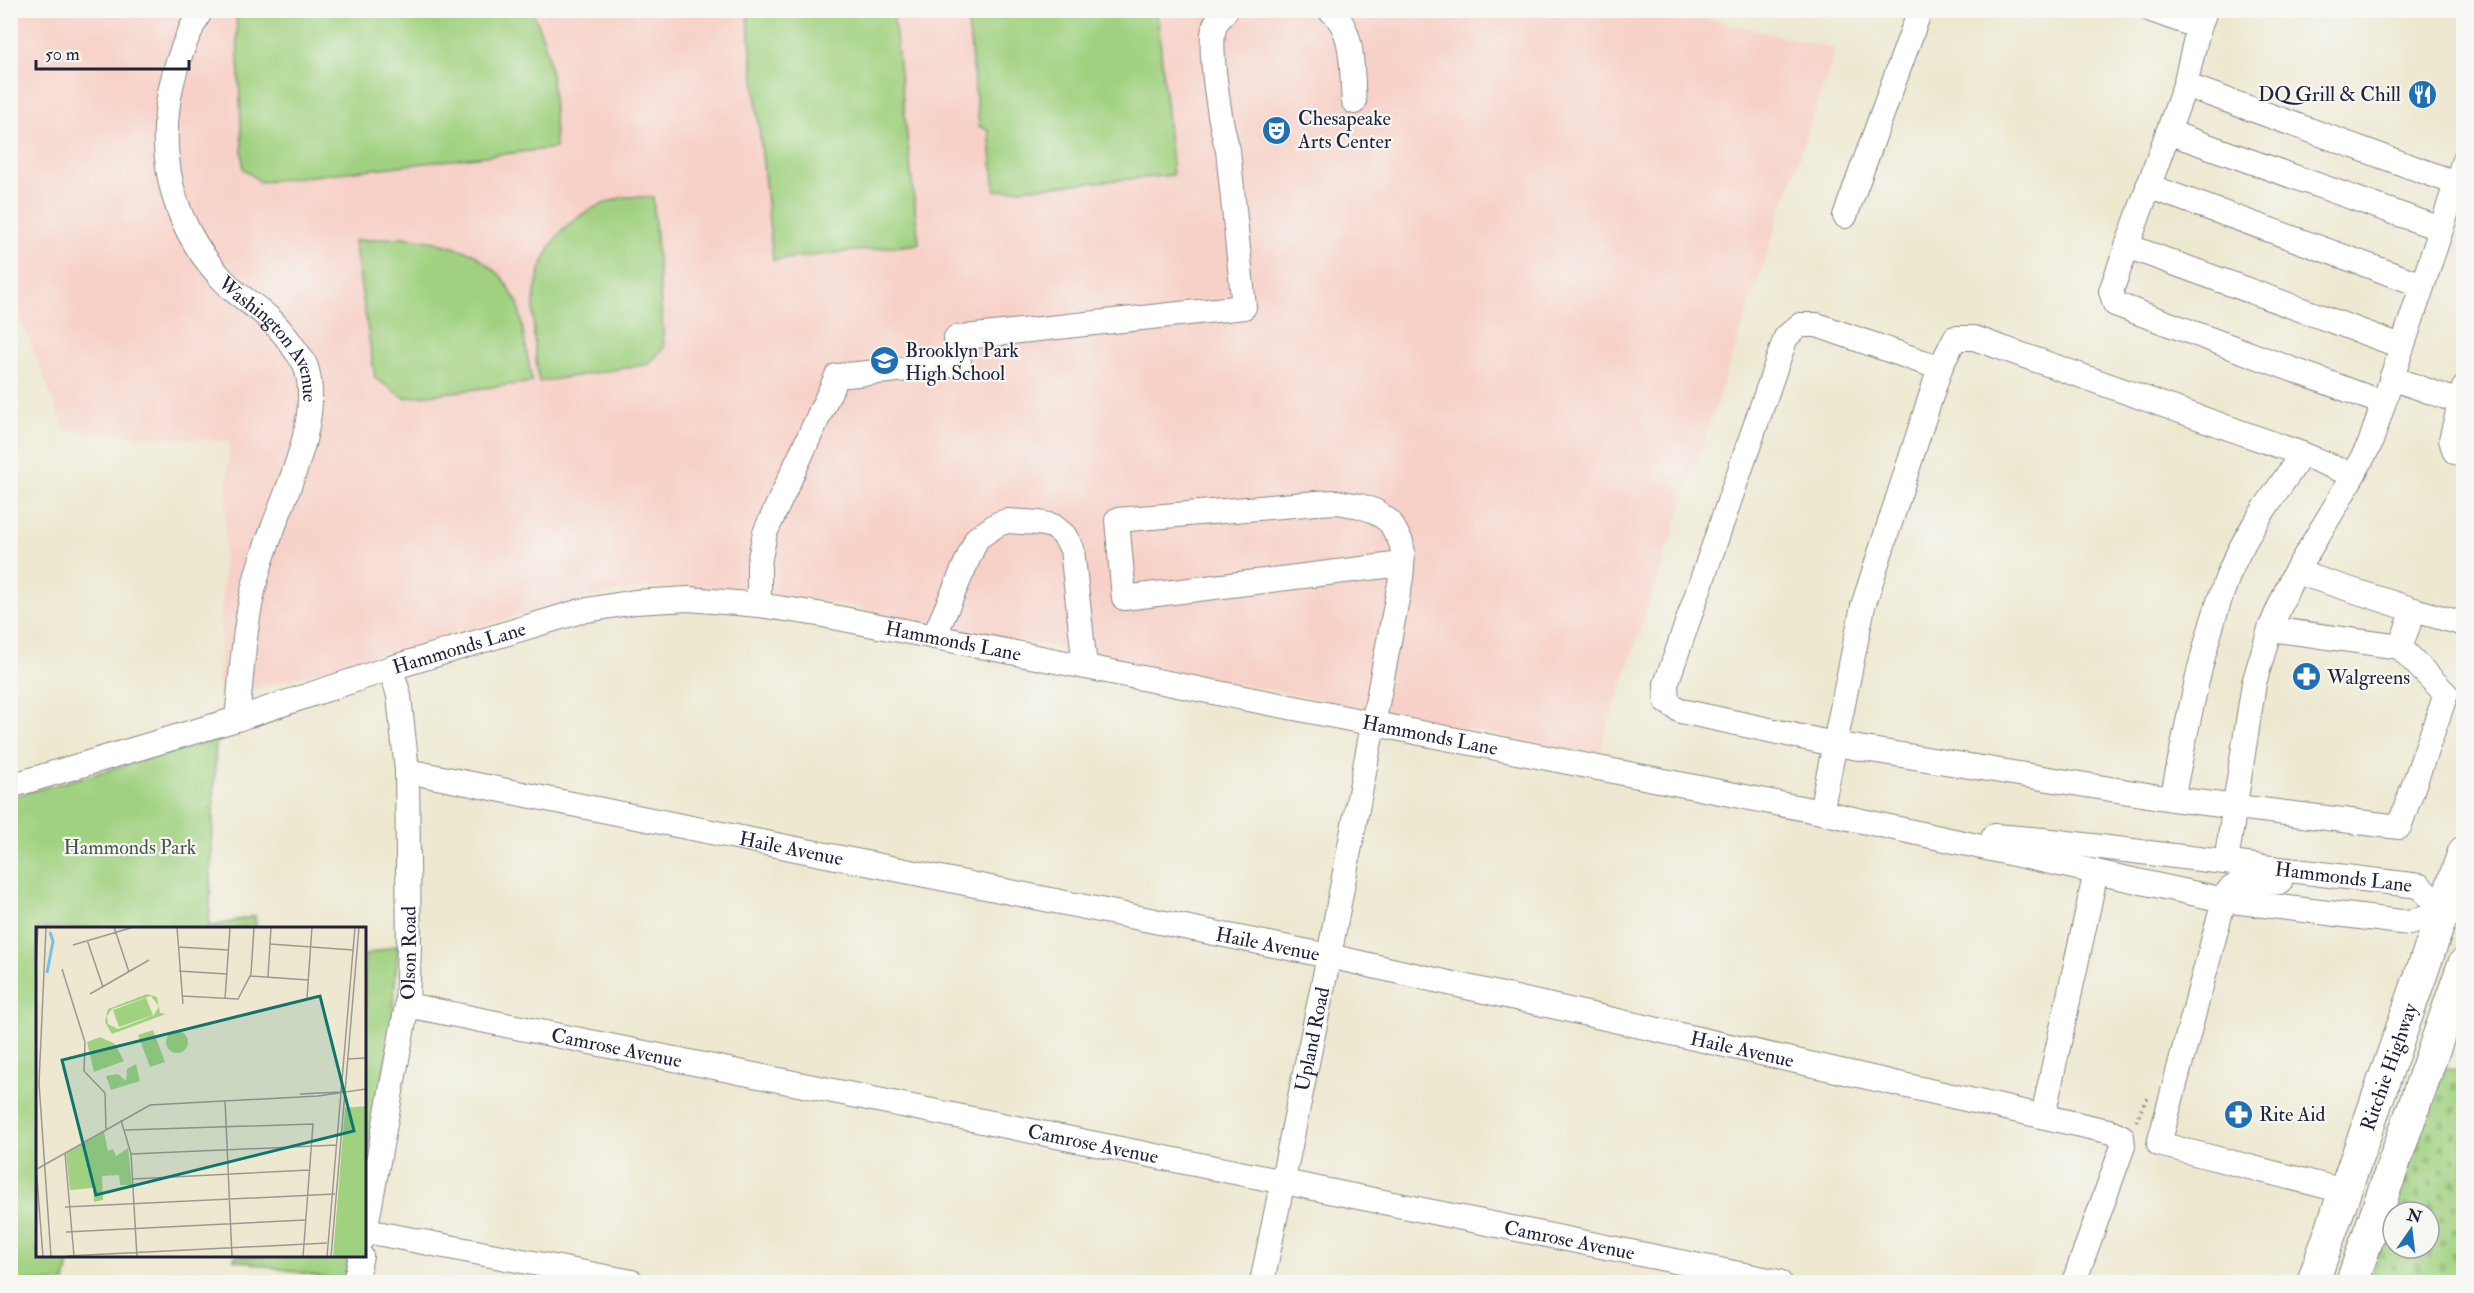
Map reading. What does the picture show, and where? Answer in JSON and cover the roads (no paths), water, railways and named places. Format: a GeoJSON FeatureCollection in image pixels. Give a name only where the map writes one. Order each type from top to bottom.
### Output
{"type":"FeatureCollection","features":[{"type":"Feature","properties":{"kind":"main road","name":"Ritchie Highway"},"geometry":{"type":"LineString","coordinates":[[2313,1282],[2344,1191],[2453,913],[2463,852]]}},
{"type":"Feature","properties":{"kind":"main road","name":"Ritchie Highway"},"geometry":{"type":"LineString","coordinates":[[2352,1282],[2463,964]]}},
{"type":"Feature","properties":{"kind":"street","name":"Washington Avenue"},"geometry":{"type":"LineString","coordinates":[[201,10],[182,47],[172,77],[165,113],[165,151],[172,190],[188,230],[209,265],[232,290],[270,319],[290,342],[305,364],[311,389],[303,443],[267,539],[256,576],[247,620],[237,718]]}},
{"type":"Feature","properties":{"kind":"street"},"geometry":{"type":"LineString","coordinates":[[759,605],[759,563],[765,533],[837,375],[959,364],[957,338],[1244,307],[1228,150],[1221,126],[1212,41],[1215,25],[1226,10]]}},
{"type":"Feature","properties":{"kind":"street"},"geometry":{"type":"LineString","coordinates":[[1330,10],[1344,27],[1349,42],[1354,102]]}},
{"type":"Feature","properties":{"kind":"street"},"geometry":{"type":"LineString","coordinates":[[1845,216],[1920,10]]}},
{"type":"Feature","properties":{"kind":"street"},"geometry":{"type":"LineString","coordinates":[[2151,10],[2202,19],[2185,85],[2111,291],[2115,304],[2383,403]]}},
{"type":"Feature","properties":{"kind":"street"},"geometry":{"type":"LineString","coordinates":[[2185,85],[2460,185]]}},
{"type":"Feature","properties":{"kind":"street"},"geometry":{"type":"LineString","coordinates":[[2168,132],[2441,229]]}},
{"type":"Feature","properties":{"kind":"street"},"geometry":{"type":"LineString","coordinates":[[2043,1116],[2096,872],[2118,862],[2203,873],[2226,862],[2254,683],[2270,629],[2296,572],[2370,444],[2441,229],[2460,185],[2463,160]]}},
{"type":"Feature","properties":{"kind":"street"},"geometry":{"type":"LineString","coordinates":[[2148,186],[2422,285]]}},
{"type":"Feature","properties":{"kind":"street"},"geometry":{"type":"LineString","coordinates":[[2127,246],[2401,346]]}},
{"type":"Feature","properties":{"kind":"street"},"geometry":{"type":"LineString","coordinates":[[1940,368],[1817,324],[1800,325],[1786,337],[1666,684],[1667,702],[1681,711],[1834,744],[2172,799],[2399,826],[2446,694],[2400,647],[2270,629]]}},
{"type":"Feature","properties":{"kind":"street"},"geometry":{"type":"LineString","coordinates":[[1821,812],[1863,606],[1940,368],[1955,338],[1974,338],[2302,454],[2353,475]]}},
{"type":"Feature","properties":{"kind":"street"},"geometry":{"type":"LineString","coordinates":[[2391,378],[2462,395],[2451,440],[2455,452],[2463,455]]}},
{"type":"Feature","properties":{"kind":"street"},"geometry":{"type":"LineString","coordinates":[[2172,799],[2201,665],[2229,575],[2254,526],[2302,454]]}},
{"type":"Feature","properties":{"kind":"street","name":"Upland Road"},"geometry":{"type":"LineString","coordinates":[[1262,1282],[1374,725],[1402,564],[1401,542],[1390,522],[1375,511],[1337,502],[1117,520],[1124,598],[1402,564]]}},
{"type":"Feature","properties":{"kind":"street"},"geometry":{"type":"LineString","coordinates":[[934,637],[977,538],[998,524],[1007,521],[1039,523],[1053,526],[1064,535],[1072,549],[1085,667]]}},
{"type":"Feature","properties":{"kind":"street"},"geometry":{"type":"LineString","coordinates":[[2296,572],[2463,624]]}},
{"type":"Feature","properties":{"kind":"street","name":"Hammonds Lane"},"geometry":{"type":"LineString","coordinates":[[10,786],[581,611],[624,604],[689,599],[759,605],[818,614],[1821,812],[2224,900],[2409,923],[2453,913]]}},
{"type":"Feature","properties":{"kind":"street"},"geometry":{"type":"LineString","coordinates":[[2400,647],[2414,610]]}},
{"type":"Feature","properties":{"kind":"street","name":"Olson Road"},"geometry":{"type":"LineString","coordinates":[[366,1229],[407,1005],[409,948],[407,771],[399,696],[391,668]]}},
{"type":"Feature","properties":{"kind":"street","name":"Haile Avenue"},"geometry":{"type":"LineString","coordinates":[[407,771],[1329,956],[2112,1132],[2122,1137],[2122,1146],[2073,1282]]}},
{"type":"Feature","properties":{"kind":"street","name":"Hammonds Lane"},"geometry":{"type":"LineString","coordinates":[[1906,830],[2043,840],[2420,886],[2453,913]]}},
{"type":"Feature","properties":{"kind":"street"},"geometry":{"type":"LineString","coordinates":[[2307,874],[2294,883],[2242,883],[2228,891],[2159,1144],[2344,1191]]}},
{"type":"Feature","properties":{"kind":"street","name":"Camrose Avenue"},"geometry":{"type":"LineString","coordinates":[[407,1005],[1779,1282]]}},
{"type":"Feature","properties":{"kind":"street"},"geometry":{"type":"LineString","coordinates":[[366,1234],[632,1282]]}},
{"type":"Feature","properties":{"kind":"street"},"geometry":{"type":"LineString","coordinates":[[356,1282],[361,1257]]}},
{"type":"Feature","properties":{"kind":"place","name":"DQ Grill & Chill"},"geometry":{"type":"Point","coordinates":[2422,94]}},
{"type":"Feature","properties":{"kind":"place","name":"Chesapeake Arts Center"},"geometry":{"type":"Point","coordinates":[1277,130]}},
{"type":"Feature","properties":{"kind":"place","name":"Brooklyn Park High School"},"geometry":{"type":"Point","coordinates":[884,361]}},
{"type":"Feature","properties":{"kind":"place","name":"Walgreens"},"geometry":{"type":"Point","coordinates":[2306,677]}},
{"type":"Feature","properties":{"kind":"place","name":"Rite Aid"},"geometry":{"type":"Point","coordinates":[2238,1114]}},
{"type":"Feature","properties":{"kind":"park label","name":"Hammonds Park"},"geometry":{"type":"Point","coordinates":[130,847]}}]}
